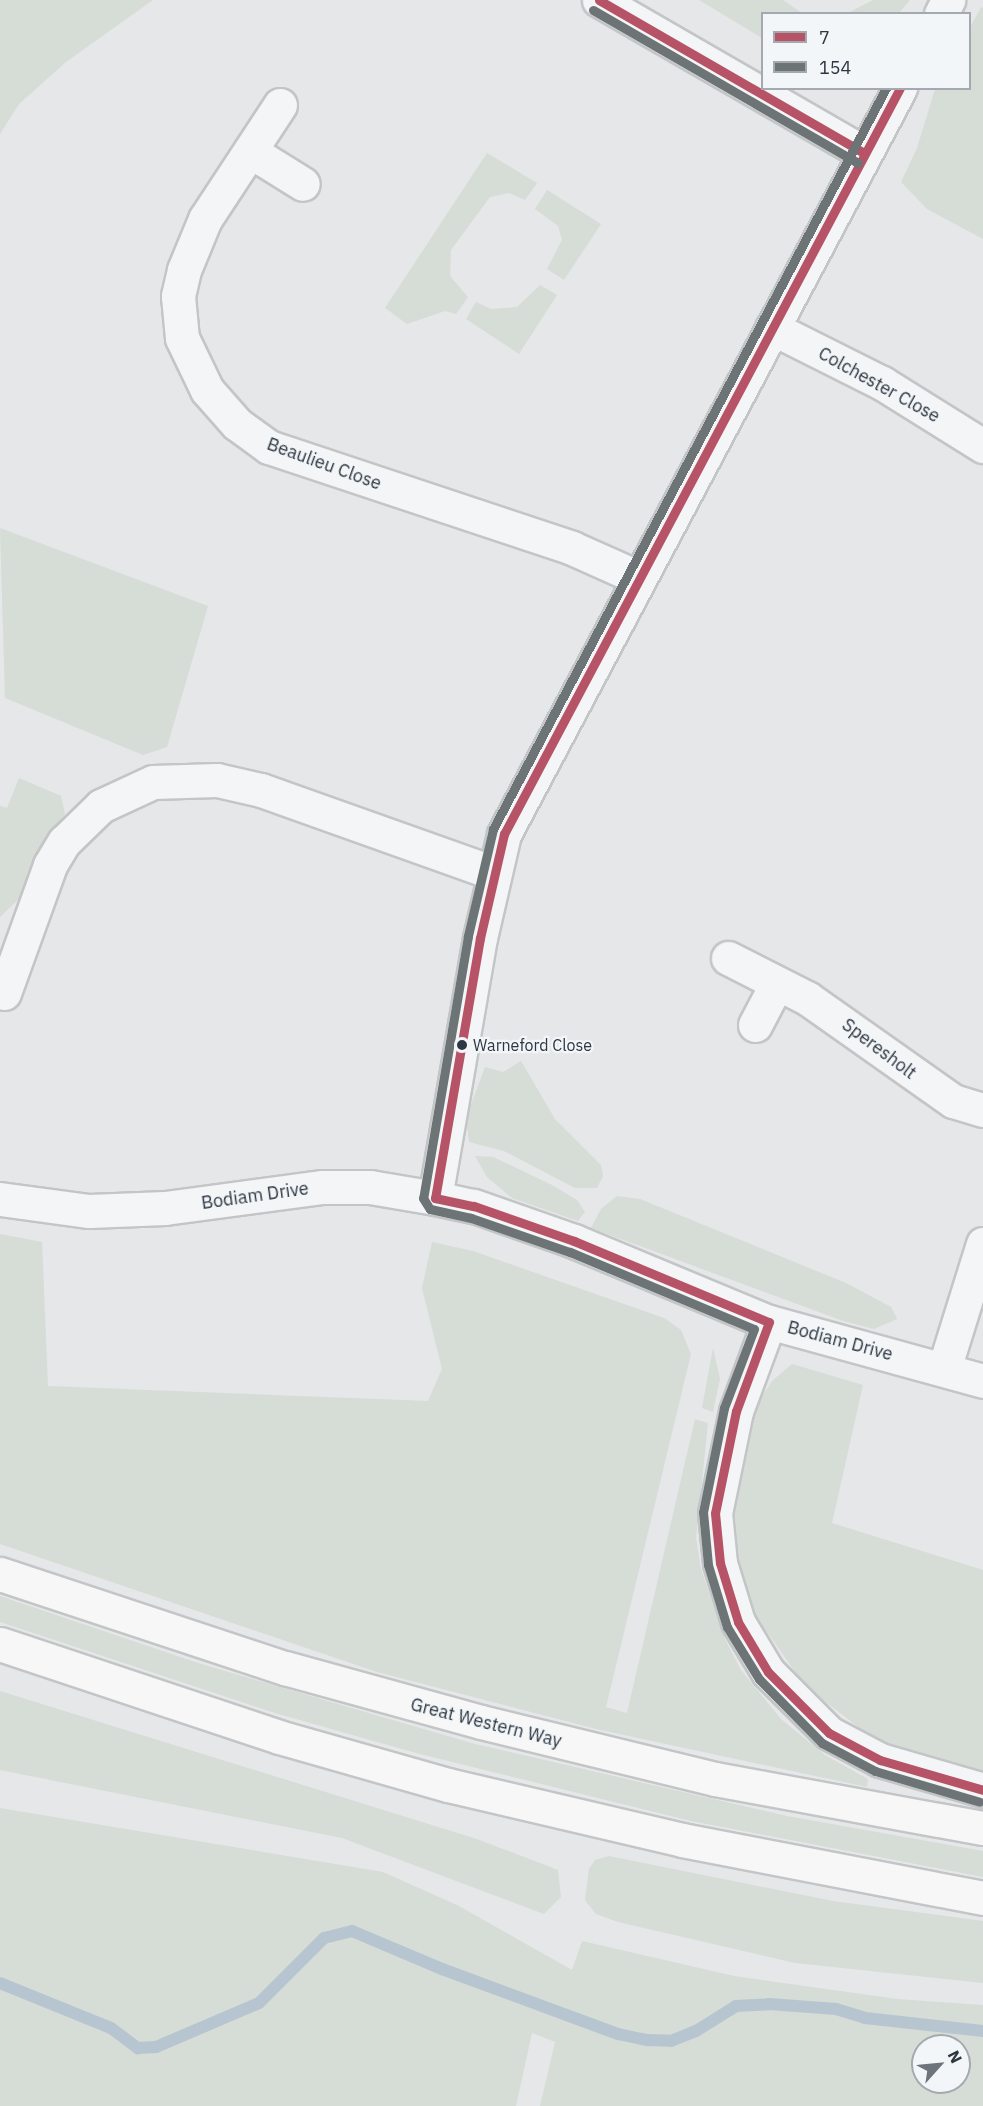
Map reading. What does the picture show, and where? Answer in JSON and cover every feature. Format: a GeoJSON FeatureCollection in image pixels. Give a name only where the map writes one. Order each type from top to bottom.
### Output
{"type":"FeatureCollection","features":[{"type":"Feature","properties":{"kind":"main road","name":"Great Western Way"},"geometry":{"type":"LineString","coordinates":[[0,1574],[306,1675],[470,1719],[715,1779],[983,1828]]}},
{"type":"Feature","properties":{"kind":"main road"},"geometry":{"type":"LineString","coordinates":[[0,1644],[279,1737],[470,1790],[682,1840],[983,1898]]}},
{"type":"Feature","properties":{"kind":"street"},"geometry":{"type":"LineString","coordinates":[[599,0],[864,153]]}},
{"type":"Feature","properties":{"kind":"street"},"geometry":{"type":"LineString","coordinates":[[435,1198],[494,873],[521,796],[899,90]]}},
{"type":"Feature","properties":{"kind":"street","name":"Beaulieu Close"},"geometry":{"type":"LineString","coordinates":[[280,105],[192,242],[178,296],[182,338],[192,364],[227,414],[269,447],[572,548],[638,577]]}},
{"type":"Feature","properties":{"kind":"street"},"geometry":{"type":"LineString","coordinates":[[250,151],[303,184]]}},
{"type":"Feature","properties":{"kind":"street","name":"Colchester Close"},"geometry":{"type":"LineString","coordinates":[[772,328],[882,383],[983,446]]}},
{"type":"Feature","properties":{"kind":"street"},"geometry":{"type":"LineString","coordinates":[[4,993],[11,940],[64,842],[101,806],[153,782],[217,780],[261,790],[494,873]]}},
{"type":"Feature","properties":{"kind":"street","name":"Speresholt"},"geometry":{"type":"LineString","coordinates":[[728,958],[835,1016],[953,1101],[983,1110]]}},
{"type":"Feature","properties":{"kind":"street"},"geometry":{"type":"LineString","coordinates":[[755,1025],[777,983]]}},
{"type":"Feature","properties":{"kind":"street","name":"Bodiam Drive"},"geometry":{"type":"LineString","coordinates":[[0,1199],[89,1211],[165,1208],[323,1187],[370,1187],[435,1198],[474,1206],[563,1237],[769,1322],[983,1381]]}},
{"type":"Feature","properties":{"kind":"street"},"geometry":{"type":"LineString","coordinates":[[944,1369],[983,1244]]}},
{"type":"Feature","properties":{"kind":"street"},"geometry":{"type":"LineString","coordinates":[[769,1322],[738,1401],[715,1513],[720,1563],[738,1622],[768,1672],[829,1733],[880,1760],[983,1790]]}},
{"type":"Feature","properties":{"kind":"shaded area"},"geometry":{"type":"Polygon","coordinates":[[[0,0],[153,0],[66,62],[19,104],[0,134],[0,0]]]}},
{"type":"Feature","properties":{"kind":"shaded area"},"geometry":{"type":"Polygon","coordinates":[[[699,0],[783,0],[801,12],[761,12],[761,37],[699,0]]]}},
{"type":"Feature","properties":{"kind":"shaded area"},"geometry":{"type":"Polygon","coordinates":[[[873,0],[910,0],[900,12],[850,12],[873,0]]]}},
{"type":"Feature","properties":{"kind":"shaded area"},"geometry":{"type":"Polygon","coordinates":[[[982,6],[983,239],[927,209],[901,182],[917,148],[935,90],[971,90],[971,25],[982,6]]]}},
{"type":"Feature","properties":{"kind":"shaded area"},"geometry":{"type":"Polygon","coordinates":[[[487,153],[537,183],[525,200],[509,193],[490,197],[451,250],[450,276],[468,297],[456,314],[445,311],[407,324],[385,308],[487,153]]]}},
{"type":"Feature","properties":{"kind":"shaded area"},"geometry":{"type":"Polygon","coordinates":[[[547,190],[601,224],[564,280],[547,269],[562,240],[558,226],[535,209],[547,190]]]}},
{"type":"Feature","properties":{"kind":"shaded area"},"geometry":{"type":"Polygon","coordinates":[[[540,285],[557,295],[519,354],[466,319],[476,302],[491,309],[517,307],[540,285]]]}},
{"type":"Feature","properties":{"kind":"shaded area"},"geometry":{"type":"Polygon","coordinates":[[[0,528],[208,606],[167,747],[143,755],[5,698],[0,528]]]}},
{"type":"Feature","properties":{"kind":"shaded area"},"geometry":{"type":"Polygon","coordinates":[[[19,778],[61,796],[65,814],[44,841],[20,898],[0,917],[0,806],[7,808],[19,778]]]}},
{"type":"Feature","properties":{"kind":"shaded area"},"geometry":{"type":"Polygon","coordinates":[[[521,1061],[555,1119],[601,1165],[603,1176],[597,1188],[575,1188],[504,1151],[469,1142],[466,1118],[485,1067],[503,1072],[521,1061]]]}},
{"type":"Feature","properties":{"kind":"shaded area"},"geometry":{"type":"Polygon","coordinates":[[[475,1156],[493,1157],[552,1185],[577,1200],[585,1212],[578,1221],[512,1198],[487,1177],[475,1156]]]}},
{"type":"Feature","properties":{"kind":"shaded area"},"geometry":{"type":"Polygon","coordinates":[[[617,1196],[640,1199],[846,1283],[891,1307],[897,1319],[874,1329],[843,1321],[591,1228],[601,1209],[617,1196]]]}},
{"type":"Feature","properties":{"kind":"shaded area"},"geometry":{"type":"Polygon","coordinates":[[[0,1234],[42,1242],[48,1386],[428,1401],[442,1369],[422,1288],[432,1242],[473,1251],[664,1318],[681,1330],[691,1354],[606,1707],[627,1713],[695,1419],[708,1423],[696,1538],[701,1569],[725,1639],[741,1670],[781,1719],[825,1755],[868,1779],[867,1787],[596,1729],[377,1672],[0,1544],[0,1234]]]}},
{"type":"Feature","properties":{"kind":"shaded area"},"geometry":{"type":"Polygon","coordinates":[[[713,1348],[720,1379],[713,1412],[702,1408],[713,1348]]]}},
{"type":"Feature","properties":{"kind":"shaded area"},"geometry":{"type":"Polygon","coordinates":[[[792,1364],[863,1385],[832,1523],[983,1570],[983,1772],[916,1757],[862,1730],[805,1686],[751,1609],[733,1537],[733,1505],[748,1428],[759,1401],[772,1381],[792,1364]]]}},
{"type":"Feature","properties":{"kind":"shaded area"},"geometry":{"type":"Polygon","coordinates":[[[0,1596],[198,1663],[475,1744],[787,1816],[983,1851],[983,1877],[691,1821],[416,1753],[275,1713],[0,1622],[0,1596]]]}},
{"type":"Feature","properties":{"kind":"shaded area"},"geometry":{"type":"Polygon","coordinates":[[[0,1691],[477,1839],[558,1870],[561,1897],[544,1914],[342,1838],[0,1770],[0,1691]]]}},
{"type":"Feature","properties":{"kind":"shaded area"},"geometry":{"type":"Polygon","coordinates":[[[0,1808],[383,1872],[459,1906],[572,1970],[582,1941],[734,1976],[897,1999],[983,2005],[983,2106],[540,2106],[555,2042],[532,2033],[516,2106],[0,2106],[0,1808]]]}},
{"type":"Feature","properties":{"kind":"shaded area"},"geometry":{"type":"Polygon","coordinates":[[[609,1856],[833,1901],[983,1921],[983,1983],[795,1963],[618,1922],[596,1914],[585,1900],[589,1869],[595,1860],[609,1856]]]}},
{"type":"Feature","properties":{"kind":"waterway"},"geometry":{"type":"LineString","coordinates":[[0,1983],[111,2028],[138,2048],[156,2047],[259,2003],[324,1938],[352,1931],[442,1969],[618,2034],[647,2040],[671,2041],[696,2031],[736,2006],[769,2004],[836,2009],[865,2018],[983,2031]]}},
{"type":"Feature","properties":{"kind":"transit line","name":"7"},"geometry":{"type":"LineString","coordinates":[[599,0],[864,153]]}},
{"type":"Feature","properties":{"kind":"transit line","name":"154"},"geometry":{"type":"LineString","coordinates":[[593,10],[858,163]]}},
{"type":"Feature","properties":{"kind":"transit line","name":"154"},"geometry":{"type":"LineString","coordinates":[[885,90],[493,829],[468,936],[423,1198],[430,1209],[471,1218],[570,1252],[754,1329],[724,1408],[703,1512],[708,1565],[727,1627],[759,1679],[822,1743],[875,1771],[980,1802]]}},
{"type":"Feature","properties":{"kind":"transit line","name":"7"},"geometry":{"type":"LineString","coordinates":[[899,90],[504,834],[480,938],[435,1198],[474,1206],[574,1241],[769,1322],[736,1411],[715,1513],[720,1563],[738,1622],[768,1672],[829,1733],[880,1760],[983,1790]]}},
{"type":"Feature","properties":{"kind":"place","name":"Warneford Close"},"geometry":{"type":"Point","coordinates":[462,1045]}}]}
